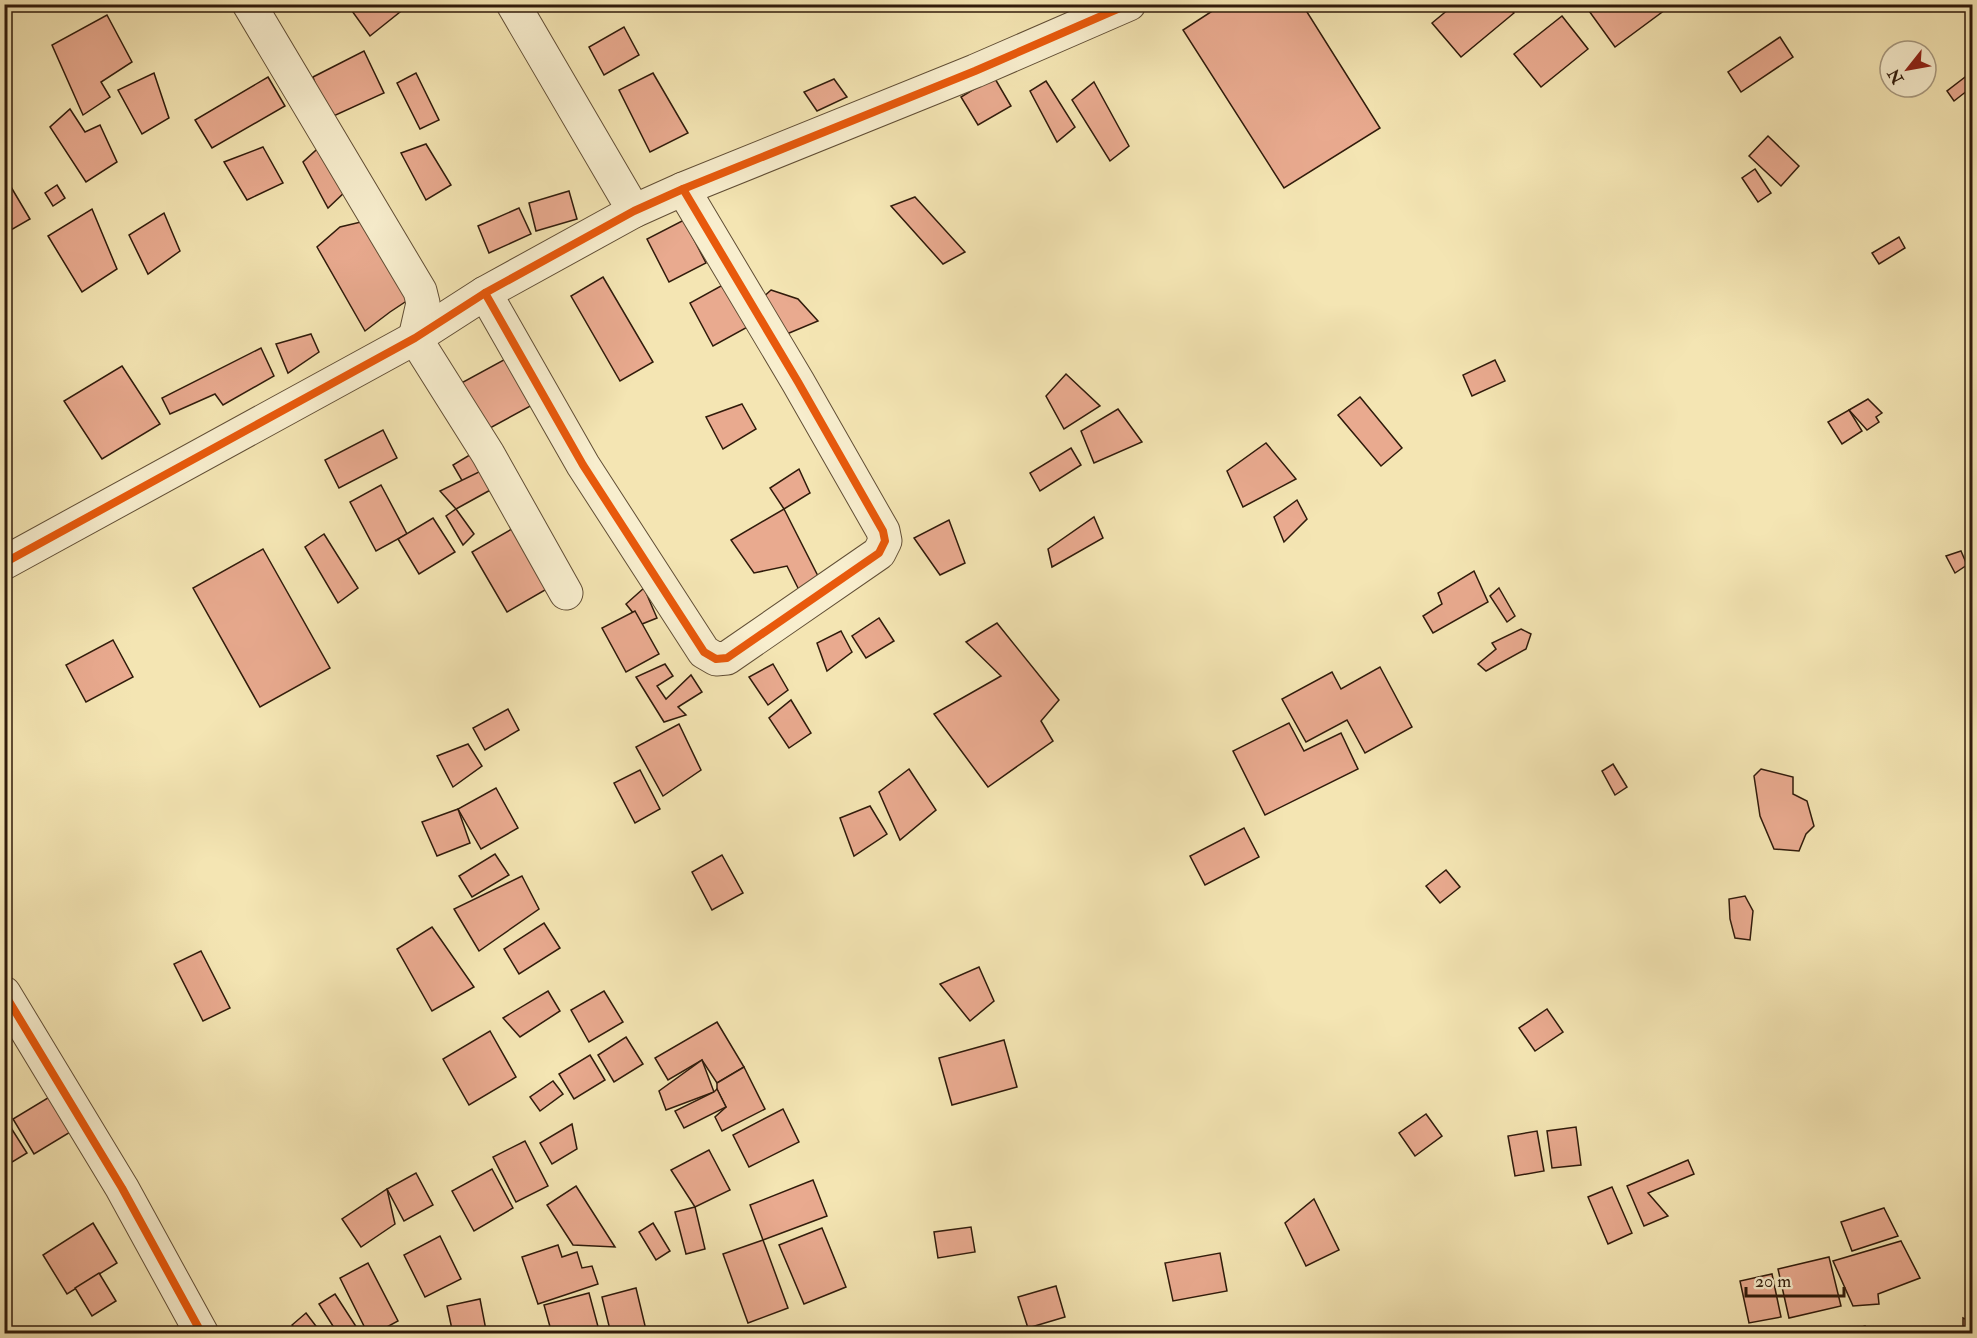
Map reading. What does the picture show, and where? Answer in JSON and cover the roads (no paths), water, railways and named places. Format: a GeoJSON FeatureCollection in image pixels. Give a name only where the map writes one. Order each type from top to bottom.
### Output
{"type":"FeatureCollection","features":[{"type":"Feature","properties":{"kind":"street"},"geometry":{"type":"LineString","coordinates":[[249,4],[420,291],[423,303],[415,338],[488,454],[566,593]]}},
{"type":"Feature","properties":{"kind":"street"},"geometry":{"type":"LineString","coordinates":[[513,4],[634,211]]}},
{"type":"Feature","properties":{"kind":"street"},"geometry":{"type":"LineString","coordinates":[[4,563],[415,338],[485,293],[634,211],[964,75],[1129,4]]}},
{"type":"Feature","properties":{"kind":"street"},"geometry":{"type":"LineString","coordinates":[[485,293],[584,465],[704,652],[716,659],[727,658],[879,553],[885,541],[883,531],[798,382],[683,189]]}},
{"type":"Feature","properties":{"kind":"street"},"geometry":{"type":"LineString","coordinates":[[4,993],[122,1188],[202,1334]]}}]}
